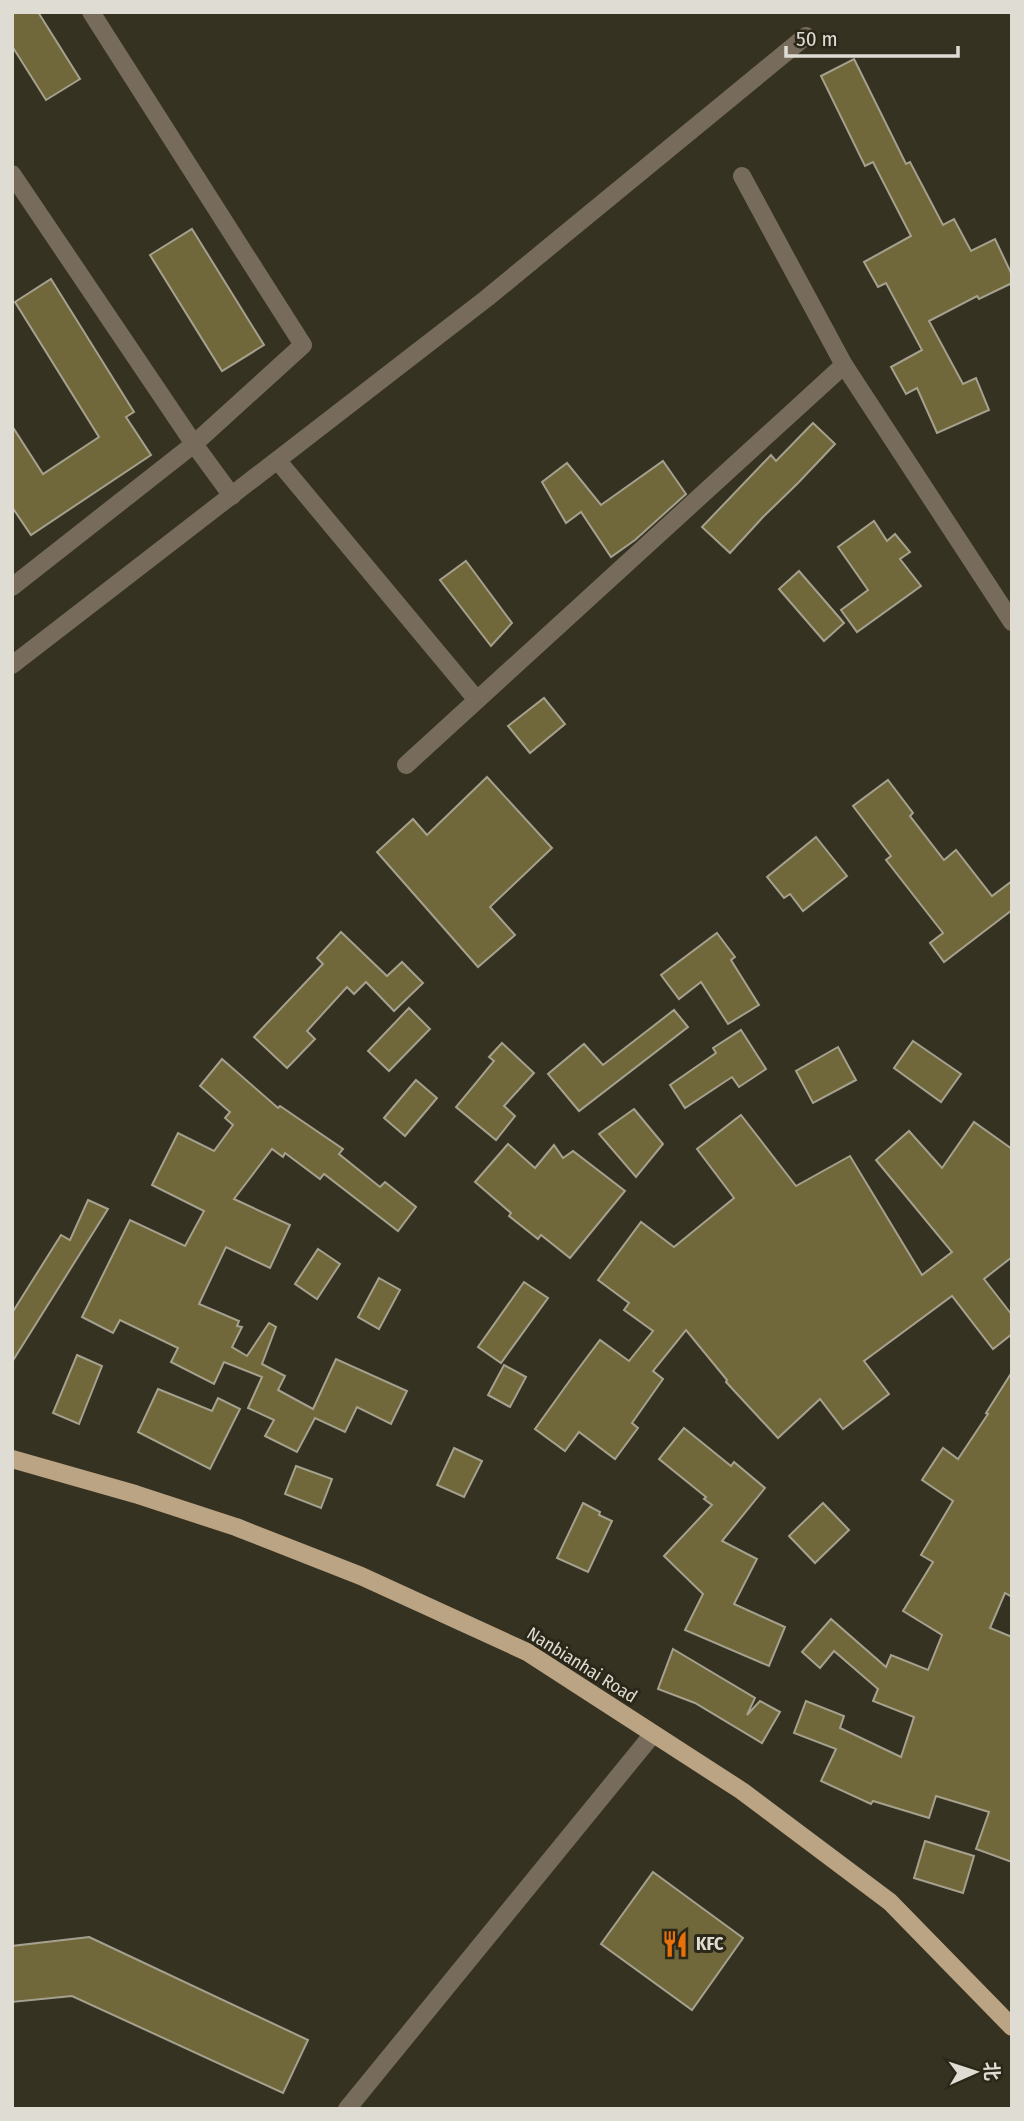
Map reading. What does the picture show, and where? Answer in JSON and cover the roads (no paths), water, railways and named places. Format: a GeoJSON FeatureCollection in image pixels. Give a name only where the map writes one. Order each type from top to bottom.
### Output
{"type":"FeatureCollection","features":[{"type":"Feature","properties":{"kind":"main road","name":"Nanbianhai Road"},"geometry":{"type":"LineString","coordinates":[[12,1459],[135,1494],[236,1527],[361,1576],[527,1652],[742,1791],[890,1902],[1012,2027]]}},
{"type":"Feature","properties":{"kind":"street"},"geometry":{"type":"LineString","coordinates":[[14,582],[194,444],[303,345],[91,12]]}},
{"type":"Feature","properties":{"kind":"street"},"geometry":{"type":"LineString","coordinates":[[12,665],[487,298],[806,36]]}},
{"type":"Feature","properties":{"kind":"street"},"geometry":{"type":"LineString","coordinates":[[12,174],[232,496]]}},
{"type":"Feature","properties":{"kind":"street"},"geometry":{"type":"LineString","coordinates":[[742,176],[845,365],[1012,622]]}},
{"type":"Feature","properties":{"kind":"street"},"geometry":{"type":"LineString","coordinates":[[406,765],[845,365]]}},
{"type":"Feature","properties":{"kind":"street"},"geometry":{"type":"LineString","coordinates":[[278,461],[477,700]]}},
{"type":"Feature","properties":{"kind":"street"},"geometry":{"type":"LineString","coordinates":[[347,2109],[653,1734]]}},
{"type":"Feature","properties":{"kind":"place","name":"KFC"},"geometry":{"type":"Point","coordinates":[675,1944]}}]}
